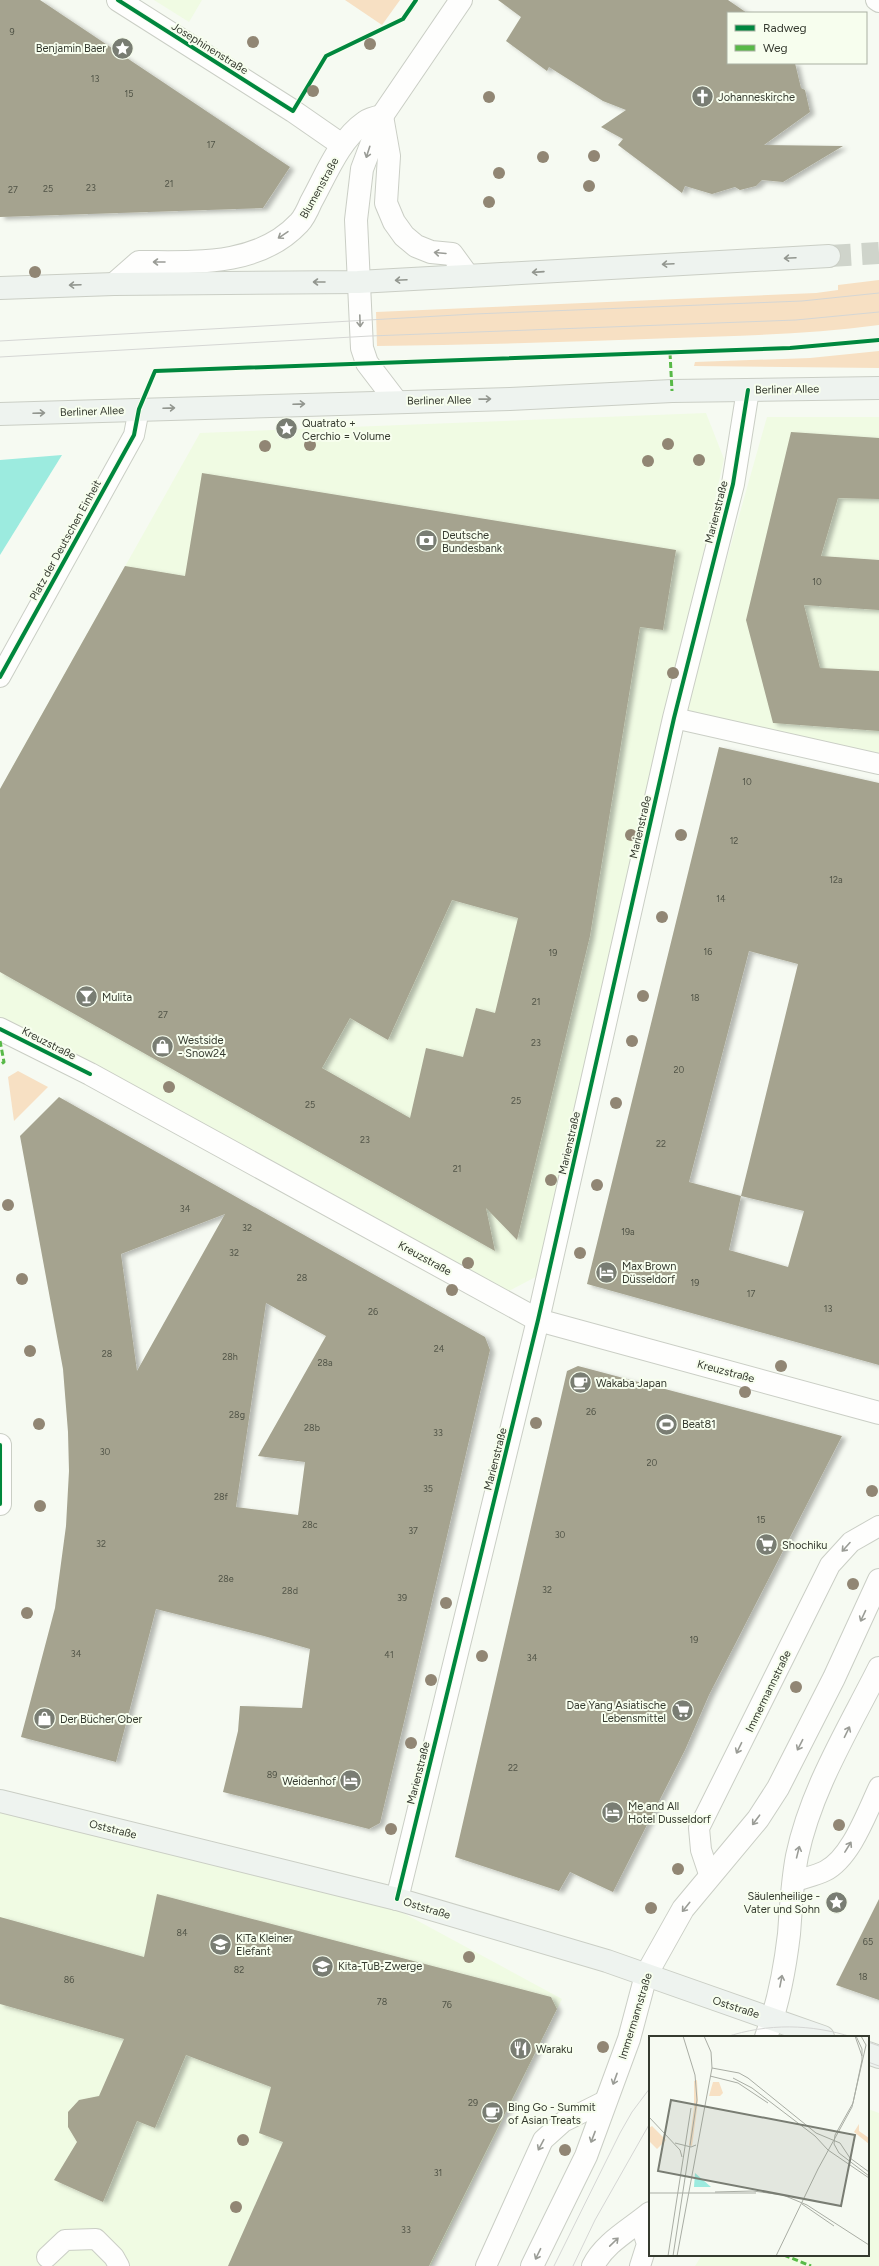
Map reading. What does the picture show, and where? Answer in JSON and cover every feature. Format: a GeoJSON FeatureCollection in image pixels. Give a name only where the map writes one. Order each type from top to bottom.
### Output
{"type":"FeatureCollection","features":[{"type":"Feature","properties":{"kind":"main road"},"geometry":{"type":"LineString","coordinates":[[0,288],[114,284],[358,282],[829,256]]}},
{"type":"Feature","properties":{"kind":"main road","name":"Berliner Allee"},"geometry":{"type":"LineString","coordinates":[[0,414],[396,401],[510,399],[653,391],[879,388]]}},
{"type":"Feature","properties":{"kind":"main road","name":"Oststraße"},"geometry":{"type":"LineString","coordinates":[[0,1801],[397,1899],[607,1961],[646,1975],[769,2028],[817,2036]]}},
{"type":"Feature","properties":{"kind":"main road"},"geometry":{"type":"LineString","coordinates":[[869,2053],[879,2057]]}},
{"type":"Feature","properties":{"kind":"street","name":"Josephinenstraße"},"geometry":{"type":"LineString","coordinates":[[118,0],[293,111],[342,146]]}},
{"type":"Feature","properties":{"kind":"street"},"geometry":{"type":"LineString","coordinates":[[396,401],[367,363],[362,348],[356,220],[362,169],[382,116],[461,0]]}},
{"type":"Feature","properties":{"kind":"street","name":"Blumenstraße"},"geometry":{"type":"LineString","coordinates":[[114,284],[138,262],[202,262],[229,259],[249,254],[274,242],[300,222],[342,146],[366,121],[382,116]]}},
{"type":"Feature","properties":{"kind":"street"},"geometry":{"type":"LineString","coordinates":[[382,116],[389,156],[386,203],[394,222],[404,236],[416,246],[432,252],[452,254],[468,276]]}},
{"type":"Feature","properties":{"kind":"street","name":"Marienstraße"},"geometry":{"type":"LineString","coordinates":[[397,1899],[538,1320],[674,718],[733,484],[748,390]]}},
{"type":"Feature","properties":{"kind":"street","name":"Kreuzstraße"},"geometry":{"type":"LineString","coordinates":[[0,1029],[90,1074],[538,1320],[879,1413]]}},
{"type":"Feature","properties":{"kind":"street"},"geometry":{"type":"LineString","coordinates":[[0,1445],[0,1504]]}},
{"type":"Feature","properties":{"kind":"street","name":"Immermannstraße"},"geometry":{"type":"LineString","coordinates":[[532,2266],[586,2156],[629,2039],[646,1975],[683,1909],[758,1819],[778,1788],[834,1678],[879,1580]]}},
{"type":"Feature","properties":{"kind":"street"},"geometry":{"type":"LineString","coordinates":[[769,2028],[788,1936],[797,1855],[817,1793],[879,1668]]}},
{"type":"Feature","properties":{"kind":"street"},"geometry":{"type":"LineString","coordinates":[[593,2266],[597,2259],[621,2235],[645,2217]]}},
{"type":"Feature","properties":{"kind":"lane","name":"Platz der Deutschen Einheit"},"geometry":{"type":"LineString","coordinates":[[0,677],[134,435],[139,409]]}},
{"type":"Feature","properties":{"kind":"lane"},"geometry":{"type":"LineString","coordinates":[[674,718],[879,764]]}},
{"type":"Feature","properties":{"kind":"lane","name":"Immermannstraße"},"geometry":{"type":"LineString","coordinates":[[710,1877],[701,1850],[699,1828],[830,1566],[851,1542],[879,1526]]}},
{"type":"Feature","properties":{"kind":"lane"},"geometry":{"type":"LineString","coordinates":[[793,1882],[826,1870],[839,1859],[848,1849],[879,1787]]}},
{"type":"Feature","properties":{"kind":"lane"},"geometry":{"type":"LineString","coordinates":[[486,2266],[543,2140],[563,2122],[607,2100]]}},
{"type":"Feature","properties":{"kind":"lane"},"geometry":{"type":"LineString","coordinates":[[640,2266],[647,2244],[645,2217]]}},
{"type":"Feature","properties":{"kind":"lane"},"geometry":{"type":"LineString","coordinates":[[47,2257],[65,2240],[96,2239],[114,2257],[119,2266]]}},
{"type":"Feature","properties":{"kind":"shaded area"},"geometry":{"type":"Polygon","coordinates":[[[154,0],[202,0],[189,22],[154,0]]]}},
{"type":"Feature","properties":{"kind":"shaded area"},"geometry":{"type":"Polygon","coordinates":[[[345,0],[400,0],[382,25],[345,0]]]}},
{"type":"Feature","properties":{"kind":"shaded area"},"geometry":{"type":"Polygon","coordinates":[[[879,280],[879,325],[802,333],[526,343],[377,346],[376,312],[816,293],[838,290],[838,285],[879,280]]]}},
{"type":"Feature","properties":{"kind":"shaded area"},"geometry":{"type":"Polygon","coordinates":[[[879,351],[879,368],[694,366],[695,362],[810,358],[879,351]]]}},
{"type":"Feature","properties":{"kind":"shaded area"},"geometry":{"type":"Polygon","coordinates":[[[706,413],[724,459],[545,1272],[505,1293],[0,1017],[0,789],[200,433],[706,413]]]}},
{"type":"Feature","properties":{"kind":"shaded area"},"geometry":{"type":"Polygon","coordinates":[[[767,417],[879,417],[879,764],[680,725],[767,417]]]}},
{"type":"Feature","properties":{"kind":"shaded area"},"geometry":{"type":"Polygon","coordinates":[[[18,1071],[48,1087],[14,1121],[8,1077],[18,1071]]]}},
{"type":"Feature","properties":{"kind":"shaded area"},"geometry":{"type":"Polygon","coordinates":[[[0,1811],[394,1908],[562,1999],[431,2266],[0,2266],[0,1811]]]}},
{"type":"Feature","properties":{"kind":"shaded area"},"geometry":{"type":"Polygon","coordinates":[[[869,2109],[879,2113],[879,2266],[695,2266],[701,2256],[869,2256],[869,2109]]]}},
{"type":"Feature","properties":{"kind":"water"},"geometry":{"type":"Polygon","coordinates":[[[62,455],[0,555],[0,460],[62,455]]]}},
{"type":"Feature","properties":{"kind":"building"},"geometry":{"type":"Polygon","coordinates":[[[0,0],[40,0],[290,167],[263,208],[0,217],[0,0]]]}},
{"type":"Feature","properties":{"kind":"building","name":"Johanneskirche"},"geometry":{"type":"Polygon","coordinates":[[[498,0],[728,0],[746,12],[727,12],[727,64],[795,64],[801,88],[805,90],[810,112],[764,145],[843,146],[783,182],[762,180],[756,186],[740,190],[735,187],[712,194],[685,186],[682,193],[618,145],[623,139],[601,127],[626,110],[603,101],[549,67],[547,71],[506,41],[521,17],[498,0]]]}},
{"type":"Feature","properties":{"kind":"building"},"geometry":{"type":"Polygon","coordinates":[[[791,432],[879,438],[879,499],[838,498],[821,556],[879,560],[879,610],[804,605],[820,668],[879,671],[879,731],[773,723],[746,620],[791,432]]]}},
{"type":"Feature","properties":{"kind":"building"},"geometry":{"type":"Polygon","coordinates":[[[202,473],[676,550],[663,630],[640,627],[590,936],[517,1240],[486,1208],[495,1251],[0,972],[0,789],[125,566],[185,576],[202,473]],[[452,900],[388,1040],[350,1018],[322,1068],[410,1118],[426,1048],[463,1057],[476,1008],[495,1013],[518,918],[452,900]]]}},
{"type":"Feature","properties":{"kind":"building"},"geometry":{"type":"Polygon","coordinates":[[[719,747],[879,783],[879,1365],[587,1284],[719,747]],[[749,951],[689,1182],[741,1196],[798,964],[749,951]],[[741,1196],[729,1250],[788,1267],[804,1211],[741,1196]]]}},
{"type":"Feature","properties":{"kind":"building"},"geometry":{"type":"Polygon","coordinates":[[[59,1097],[485,1337],[490,1350],[404,1722],[380,1823],[369,1829],[223,1792],[238,1731],[240,1706],[302,1708],[310,1649],[264,1636],[156,1609],[116,1762],[21,1737],[55,1608],[66,1526],[69,1471],[68,1432],[63,1369],[20,1136],[59,1097]],[[225,1214],[121,1254],[137,1371],[225,1214]],[[266,1303],[236,1507],[298,1515],[305,1462],[258,1456],[326,1336],[266,1303]]]}},
{"type":"Feature","properties":{"kind":"building"},"geometry":{"type":"Polygon","coordinates":[[[578,1366],[842,1436],[709,1695],[685,1750],[613,1892],[570,1872],[559,1891],[455,1857],[567,1371],[578,1366]]]}},
{"type":"Feature","properties":{"kind":"building"},"geometry":{"type":"Polygon","coordinates":[[[157,1894],[551,1997],[557,2009],[429,2266],[228,2266],[283,2142],[259,2133],[271,2087],[186,2055],[155,2128],[137,2121],[103,2202],[54,2180],[77,2142],[68,2127],[68,2112],[79,2100],[99,2096],[124,2039],[0,2004],[0,1917],[144,1957],[157,1894]]]}},
{"type":"Feature","properties":{"kind":"building"},"geometry":{"type":"Polygon","coordinates":[[[879,1899],[879,2000],[836,1985],[879,1899]]]}},
{"type":"Feature","properties":{"kind":"tunnel"},"geometry":{"type":"LineString","coordinates":[[829,256],[879,253]]}},
{"type":"Feature","properties":{"kind":"tram line"},"geometry":{"type":"LineString","coordinates":[[0,341],[474,314],[802,301],[879,293]]}},
{"type":"Feature","properties":{"kind":"tram line"},"geometry":{"type":"LineString","coordinates":[[0,357],[370,336],[796,320],[879,312]]}},
{"type":"Feature","properties":{"kind":"tram line"},"geometry":{"type":"LineString","coordinates":[[729,2036],[742,2032],[774,2027],[805,2028],[848,2036]]}},
{"type":"Feature","properties":{"kind":"tram line"},"geometry":{"type":"LineString","coordinates":[[869,2042],[879,2046]]}},
{"type":"Feature","properties":{"kind":"tram line"},"geometry":{"type":"LineString","coordinates":[[869,2062],[879,2066]]}},
{"type":"Feature","properties":{"kind":"tram line"},"geometry":{"type":"LineString","coordinates":[[554,2266],[620,2133],[632,2112],[649,2089]]}},
{"type":"Feature","properties":{"kind":"tram line"},"geometry":{"type":"LineString","coordinates":[[573,2266],[595,2220],[649,2125]]}},
{"type":"Feature","properties":{"kind":"marked path"},"geometry":{"type":"LineString","coordinates":[[670,353],[672,391]]}},
{"type":"Feature","properties":{"kind":"marked path"},"geometry":{"type":"LineString","coordinates":[[0,1041],[4,1062],[0,1065]]}},
{"type":"Feature","properties":{"kind":"marked path"},"geometry":{"type":"LineString","coordinates":[[786,2256],[811,2266]]}},
{"type":"Feature","properties":{"kind":"cycle path"},"geometry":{"type":"LineString","coordinates":[[118,0],[293,111],[326,56],[403,19],[416,0]]}},
{"type":"Feature","properties":{"kind":"cycle path"},"geometry":{"type":"LineString","coordinates":[[0,677],[134,435],[139,409],[155,371],[790,348],[879,340]]}},
{"type":"Feature","properties":{"kind":"cycle path"},"geometry":{"type":"LineString","coordinates":[[397,1899],[538,1320],[674,718],[733,484],[748,390]]}},
{"type":"Feature","properties":{"kind":"cycle path"},"geometry":{"type":"LineString","coordinates":[[0,1029],[90,1074]]}},
{"type":"Feature","properties":{"kind":"cycle path"},"geometry":{"type":"LineString","coordinates":[[0,1445],[0,1504]]}},
{"type":"Feature","properties":{"kind":"place","name":"Benjamin Baer"},"geometry":{"type":"Point","coordinates":[122,48]}},
{"type":"Feature","properties":{"kind":"place","name":"Johanneskirche"},"geometry":{"type":"Point","coordinates":[703,97]}},
{"type":"Feature","properties":{"kind":"place","name":"Quatrato + Cerchio = Volume"},"geometry":{"type":"Point","coordinates":[287,429]}},
{"type":"Feature","properties":{"kind":"place","name":"Deutsche Bundesbank"},"geometry":{"type":"Point","coordinates":[427,541]}},
{"type":"Feature","properties":{"kind":"place","name":"Mulita"},"geometry":{"type":"Point","coordinates":[86,997]}},
{"type":"Feature","properties":{"kind":"place","name":"Westside - Snow24"},"geometry":{"type":"Point","coordinates":[163,1046]}},
{"type":"Feature","properties":{"kind":"place","name":"Max Brown Düsseldorf"},"geometry":{"type":"Point","coordinates":[607,1272]}},
{"type":"Feature","properties":{"kind":"place","name":"Wakaba Japan"},"geometry":{"type":"Point","coordinates":[581,1383]}},
{"type":"Feature","properties":{"kind":"place","name":"Beat81"},"geometry":{"type":"Point","coordinates":[667,1424]}},
{"type":"Feature","properties":{"kind":"place","name":"Shochiku"},"geometry":{"type":"Point","coordinates":[767,1545]}},
{"type":"Feature","properties":{"kind":"place","name":"Dae Yang Asiatische Lebensmittel"},"geometry":{"type":"Point","coordinates":[682,1711]}},
{"type":"Feature","properties":{"kind":"place","name":"Der Bücher Ober"},"geometry":{"type":"Point","coordinates":[45,1719]}},
{"type":"Feature","properties":{"kind":"place","name":"Weidenhof"},"geometry":{"type":"Point","coordinates":[351,1781]}},
{"type":"Feature","properties":{"kind":"place","name":"Me and All Hotel Dusseldorf"},"geometry":{"type":"Point","coordinates":[612,1812]}},
{"type":"Feature","properties":{"kind":"place","name":"Säulenheilige - Vater und Sohn"},"geometry":{"type":"Point","coordinates":[836,1902]}},
{"type":"Feature","properties":{"kind":"place","name":"KiTa Kleiner Elefant"},"geometry":{"type":"Point","coordinates":[221,1944]}},
{"type":"Feature","properties":{"kind":"place","name":"Kita-TuB-Zwerge"},"geometry":{"type":"Point","coordinates":[323,1966]}},
{"type":"Feature","properties":{"kind":"place","name":"Waraku"},"geometry":{"type":"Point","coordinates":[521,2049]}},
{"type":"Feature","properties":{"kind":"place","name":"Bing Go - Summit of Asian Treats"},"geometry":{"type":"Point","coordinates":[492,2113]}}]}
